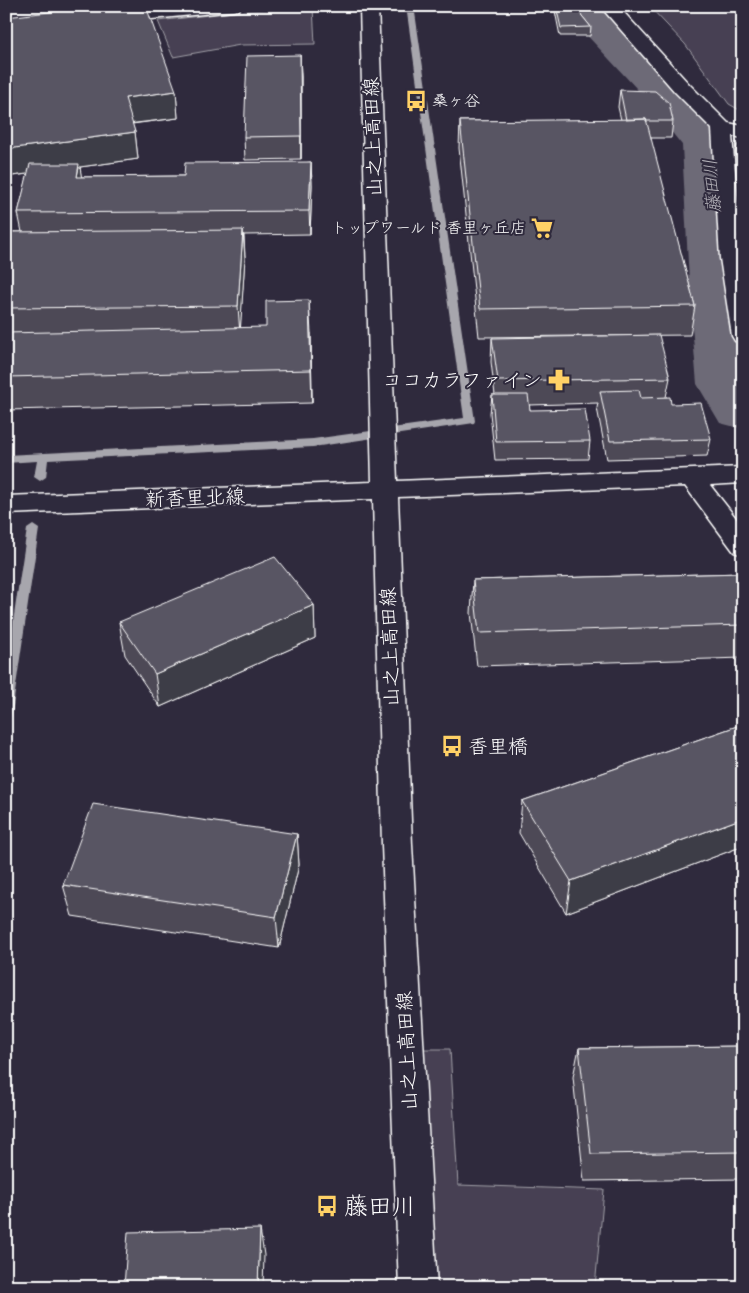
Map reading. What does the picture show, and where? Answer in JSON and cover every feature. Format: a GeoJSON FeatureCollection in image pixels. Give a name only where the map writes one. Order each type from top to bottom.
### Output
{"type":"FeatureCollection","features":[{"type":"Feature","properties":{"kind":"street"},"geometry":{"type":"LineString","coordinates":[[92,20],[233,6]]}},
{"type":"Feature","properties":{"kind":"street","name":"山之上高田線"},"geometry":{"type":"LineString","coordinates":[[369,6],[397,846],[418,1287]]}},
{"type":"Feature","properties":{"kind":"street"},"geometry":{"type":"LineString","coordinates":[[608,6],[682,88],[722,128],[735,190],[743,336]]}},
{"type":"Feature","properties":{"kind":"street"},"geometry":{"type":"LineString","coordinates":[[722,128],[743,132]]}},
{"type":"Feature","properties":{"kind":"street","name":"新香里北線"},"geometry":{"type":"LineString","coordinates":[[6,505],[743,475]]}},
{"type":"Feature","properties":{"kind":"street"},"geometry":{"type":"LineString","coordinates":[[692,478],[743,546]]}},
{"type":"Feature","properties":{"kind":"shaded area"},"geometry":{"type":"Polygon","coordinates":[[[649,6],[743,6],[743,112],[729,104],[685,44],[649,6]]]}},
{"type":"Feature","properties":{"kind":"shaded area"},"geometry":{"type":"Polygon","coordinates":[[[313,7],[315,44],[240,45],[173,57],[158,21],[234,12],[313,7]]]}},
{"type":"Feature","properties":{"kind":"shaded area"},"geometry":{"type":"Polygon","coordinates":[[[413,1049],[450,1049],[458,1185],[604,1190],[595,1287],[418,1287],[413,1049]]]}},
{"type":"Feature","properties":{"kind":"building"},"geometry":{"type":"Polygon","coordinates":[[[102,6],[146,6],[176,91],[125,98],[135,132],[7,149],[6,17],[102,6]]]}},
{"type":"Feature","properties":{"kind":"building"},"geometry":{"type":"Polygon","coordinates":[[[556,6],[574,6],[591,27],[561,28],[556,6]]]}},
{"type":"Feature","properties":{"kind":"building"},"geometry":{"type":"Polygon","coordinates":[[[300,55],[301,136],[244,137],[247,56],[300,55]]]}},
{"type":"Feature","properties":{"kind":"building"},"geometry":{"type":"Polygon","coordinates":[[[620,90],[655,91],[669,103],[673,121],[626,120],[620,90]]]}},
{"type":"Feature","properties":{"kind":"building"},"geometry":{"type":"Polygon","coordinates":[[[646,119],[695,306],[480,309],[460,121],[646,119]]]}},
{"type":"Feature","properties":{"kind":"building"},"geometry":{"type":"Polygon","coordinates":[[[743,144],[743,157],[737,145],[743,144]]]}},
{"type":"Feature","properties":{"kind":"building"},"geometry":{"type":"Polygon","coordinates":[[[311,162],[309,211],[18,213],[30,164],[79,164],[77,177],[184,176],[185,163],[311,162]]]}},
{"type":"Feature","properties":{"kind":"building"},"geometry":{"type":"Polygon","coordinates":[[[243,230],[238,306],[6,308],[6,232],[243,230]]]}},
{"type":"Feature","properties":{"kind":"building"},"geometry":{"type":"Polygon","coordinates":[[[309,300],[311,370],[6,377],[6,333],[266,327],[266,301],[309,300]]]}},
{"type":"Feature","properties":{"kind":"building"},"geometry":{"type":"Polygon","coordinates":[[[659,335],[670,378],[498,381],[492,338],[659,335]]]}},
{"type":"Feature","properties":{"kind":"building"},"geometry":{"type":"Polygon","coordinates":[[[639,390],[641,398],[670,397],[671,404],[701,403],[711,439],[610,441],[600,391],[639,390]]]}},
{"type":"Feature","properties":{"kind":"building"},"geometry":{"type":"Polygon","coordinates":[[[492,395],[528,395],[530,410],[585,409],[590,441],[496,442],[492,395]]]}},
{"type":"Feature","properties":{"kind":"building"},"geometry":{"type":"Polygon","coordinates":[[[275,557],[314,605],[155,674],[119,622],[275,557]]]}},
{"type":"Feature","properties":{"kind":"building"},"geometry":{"type":"Polygon","coordinates":[[[743,573],[743,625],[479,633],[473,580],[743,573]]]}},
{"type":"Feature","properties":{"kind":"building"},"geometry":{"type":"Polygon","coordinates":[[[743,724],[743,818],[571,881],[522,801],[743,724]]]}},
{"type":"Feature","properties":{"kind":"building"},"geometry":{"type":"Polygon","coordinates":[[[93,804],[297,834],[276,917],[63,885],[93,804]]]}},
{"type":"Feature","properties":{"kind":"building"},"geometry":{"type":"Polygon","coordinates":[[[743,1046],[743,1152],[591,1154],[579,1048],[743,1046]]]}},
{"type":"Feature","properties":{"kind":"building"},"geometry":{"type":"Polygon","coordinates":[[[260,1229],[258,1287],[124,1287],[128,1232],[260,1229]]]}},
{"type":"Feature","properties":{"kind":"waterway"},"geometry":{"type":"LineString","coordinates":[[43,457],[313,443],[470,421],[410,6]]}},
{"type":"Feature","properties":{"kind":"waterway","name":"藤田川"},"geometry":{"type":"LineString","coordinates":[[586,6],[655,78],[708,143],[720,302],[729,384],[743,408]]}},
{"type":"Feature","properties":{"kind":"waterway"},"geometry":{"type":"LineString","coordinates":[[6,459],[43,457]]}},
{"type":"Feature","properties":{"kind":"waterway"},"geometry":{"type":"LineString","coordinates":[[40,477],[43,457]]}},
{"type":"Feature","properties":{"kind":"waterway"},"geometry":{"type":"LineString","coordinates":[[6,713],[33,529]]}},
{"type":"Feature","properties":{"kind":"place","name":"桑ヶ谷"},"geometry":{"type":"Point","coordinates":[416,101]}},
{"type":"Feature","properties":{"kind":"place","name":"トップワールド 香里ヶ丘店"},"geometry":{"type":"Point","coordinates":[542,228]}},
{"type":"Feature","properties":{"kind":"place","name":"ココカラファイン"},"geometry":{"type":"Point","coordinates":[559,380]}},
{"type":"Feature","properties":{"kind":"place","name":"香里橋"},"geometry":{"type":"Point","coordinates":[452,746]}},
{"type":"Feature","properties":{"kind":"place","name":"藤田川"},"geometry":{"type":"Point","coordinates":[327,1206]}}]}
